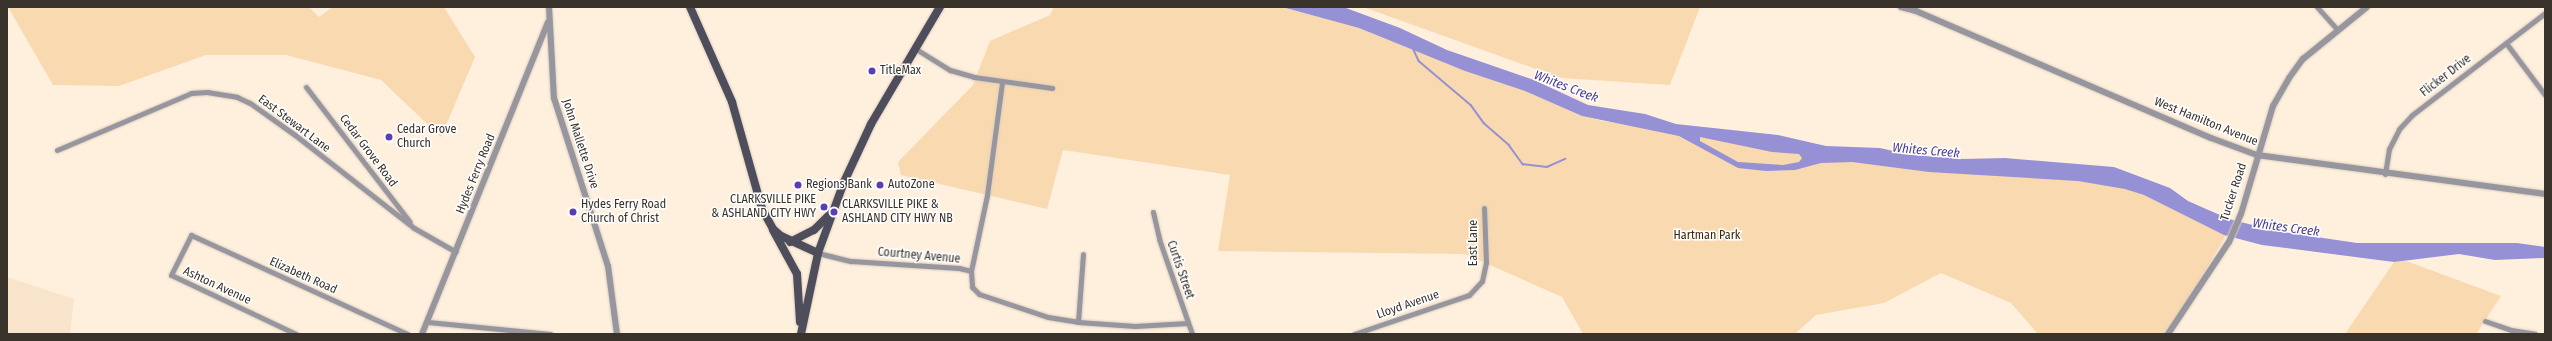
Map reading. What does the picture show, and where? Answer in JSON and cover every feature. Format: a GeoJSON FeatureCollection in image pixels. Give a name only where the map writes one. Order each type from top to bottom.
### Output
{"type":"FeatureCollection","features":[{"type":"Feature","properties":{"kind":"main road"},"geometry":{"type":"LineString","coordinates":[[690,7],[732,102],[762,209],[797,274],[801,334]]}},
{"type":"Feature","properties":{"kind":"main road"},"geometry":{"type":"LineString","coordinates":[[801,334],[818,253],[832,212],[862,142],[940,7]]}},
{"type":"Feature","properties":{"kind":"main road"},"geometry":{"type":"LineString","coordinates":[[790,242],[814,230],[832,212]]}},
{"type":"Feature","properties":{"kind":"main road"},"geometry":{"type":"LineString","coordinates":[[773,229],[790,242],[818,253]]}},
{"type":"Feature","properties":{"kind":"street"},"geometry":{"type":"LineString","coordinates":[[548,22],[549,7]]}},
{"type":"Feature","properties":{"kind":"street","name":"West Hamilton Avenue"},"geometry":{"type":"LineString","coordinates":[[1901,7],[1917,9],[2211,138],[2257,155],[2386,174],[2545,194]]}},
{"type":"Feature","properties":{"kind":"street"},"geometry":{"type":"LineString","coordinates":[[2317,7],[2337,29]]}},
{"type":"Feature","properties":{"kind":"street","name":"Tucker Road"},"geometry":{"type":"LineString","coordinates":[[2168,334],[2228,242],[2241,214],[2257,155],[2273,106],[2290,78],[2303,58],[2337,29],[2367,7]]}},
{"type":"Feature","properties":{"kind":"street","name":"Flicker Drive"},"geometry":{"type":"LineString","coordinates":[[2386,174],[2389,149],[2399,129],[2408,120],[2545,13]]}},
{"type":"Feature","properties":{"kind":"street","name":"John Mallette Drive"},"geometry":{"type":"LineString","coordinates":[[548,22],[554,98],[608,266],[617,334]]}},
{"type":"Feature","properties":{"kind":"street","name":"Hydes Ferry Road"},"geometry":{"type":"LineString","coordinates":[[422,334],[548,22]]}},
{"type":"Feature","properties":{"kind":"street"},"geometry":{"type":"LineString","coordinates":[[2506,43],[2545,95]]}},
{"type":"Feature","properties":{"kind":"street"},"geometry":{"type":"LineString","coordinates":[[916,49],[950,70],[974,78],[1052,88]]}},
{"type":"Feature","properties":{"kind":"street"},"geometry":{"type":"LineString","coordinates":[[971,271],[987,195],[1002,82]]}},
{"type":"Feature","properties":{"kind":"street","name":"Cedar Grove Road"},"geometry":{"type":"LineString","coordinates":[[306,86],[414,228]]}},
{"type":"Feature","properties":{"kind":"street","name":"East Stewart Lane"},"geometry":{"type":"LineString","coordinates":[[56,150],[191,93],[207,92],[230,96],[250,103],[278,122],[414,228],[456,252]]}},
{"type":"Feature","properties":{"kind":"street","name":"East Lane"},"geometry":{"type":"LineString","coordinates":[[1469,296],[1482,281],[1486,262],[1484,208]]}},
{"type":"Feature","properties":{"kind":"street","name":"Curtis Street"},"geometry":{"type":"LineString","coordinates":[[1153,212],[1159,240],[1192,334]]}},
{"type":"Feature","properties":{"kind":"street","name":"Ashton Avenue"},"geometry":{"type":"LineString","coordinates":[[192,236],[171,275],[296,334]]}},
{"type":"Feature","properties":{"kind":"street","name":"Elizabeth Road"},"geometry":{"type":"LineString","coordinates":[[192,236],[407,334]]}},
{"type":"Feature","properties":{"kind":"street","name":"Courtney Avenue"},"geometry":{"type":"LineString","coordinates":[[818,253],[851,261],[959,268],[971,271],[972,287],[980,294],[1048,317],[1078,322],[1157,326],[1188,323]]}},
{"type":"Feature","properties":{"kind":"street"},"geometry":{"type":"LineString","coordinates":[[1078,322],[1083,254]]}},
{"type":"Feature","properties":{"kind":"street","name":"Lloyd Avenue"},"geometry":{"type":"LineString","coordinates":[[1354,334],[1469,296]]}},
{"type":"Feature","properties":{"kind":"street"},"geometry":{"type":"LineString","coordinates":[[2486,321],[2511,330],[2535,334]]}},
{"type":"Feature","properties":{"kind":"street"},"geometry":{"type":"LineString","coordinates":[[428,322],[550,334]]}},
{"type":"Feature","properties":{"kind":"shaded area"},"geometry":{"type":"Polygon","coordinates":[[[1282,7],[1346,8],[1400,28],[1447,50],[1534,80],[1588,105],[1645,114],[1676,124],[1778,135],[1826,146],[1880,148],[1911,155],[1964,159],[2005,158],[2114,167],[2170,188],[2188,201],[2229,219],[2276,231],[2357,243],[2517,243],[2545,247],[2545,258],[2495,260],[2459,254],[2394,262],[2262,245],[2224,235],[2144,195],[2125,189],[2078,181],[1929,172],[1852,162],[1821,163],[1795,170],[1766,171],[1738,168],[1679,136],[1582,116],[1525,91],[1465,71],[1359,28],[1282,7]],[[1700,137],[1700,141],[1738,162],[1783,165],[1799,162],[1802,158],[1799,154],[1772,152],[1700,137]]]}},
{"type":"Feature","properties":{"kind":"shaded area"},"geometry":{"type":"Polygon","coordinates":[[[7,277],[74,299],[70,334],[7,334],[7,277]]]}},
{"type":"Feature","properties":{"kind":"green space"},"geometry":{"type":"Polygon","coordinates":[[[8,7],[309,7],[319,17],[333,7],[444,7],[475,57],[441,137],[381,80],[286,55],[206,55],[119,86],[53,85],[8,7]]]}},
{"type":"Feature","properties":{"kind":"green space","name":"Hartman Park"},"geometry":{"type":"Polygon","coordinates":[[[1054,7],[1282,7],[1359,28],[1465,71],[1525,91],[1582,116],[1602,121],[2025,169],[2138,190],[2226,235],[2190,297],[2164,334],[2038,334],[2011,303],[1941,273],[1884,303],[1816,315],[1795,334],[1583,334],[1562,297],[1465,254],[1218,251],[1230,175],[1063,150],[1047,209],[901,175],[898,162],[973,85],[990,41],[1050,15],[1054,7]]]}},
{"type":"Feature","properties":{"kind":"green space"},"geometry":{"type":"Polygon","coordinates":[[[1363,7],[1700,7],[1670,85],[1561,78],[1363,7]]]}},
{"type":"Feature","properties":{"kind":"green space"},"geometry":{"type":"Polygon","coordinates":[[[2406,261],[2501,296],[2476,334],[2345,334],[2394,262],[2406,261]]]}},
{"type":"Feature","properties":{"kind":"waterway"},"geometry":{"type":"LineString","coordinates":[[1413,48],[1419,61],[1471,105],[1484,123],[1509,145],[1523,164],[1547,167],[1565,159]]}},
{"type":"Feature","properties":{"kind":"place","name":"TitleMax"},"geometry":{"type":"Point","coordinates":[872,71]}},
{"type":"Feature","properties":{"kind":"place","name":"Cedar Grove Church"},"geometry":{"type":"Point","coordinates":[389,137]}},
{"type":"Feature","properties":{"kind":"place","name":"Regions Bank"},"geometry":{"type":"Point","coordinates":[798,185]}},
{"type":"Feature","properties":{"kind":"place","name":"AutoZone"},"geometry":{"type":"Point","coordinates":[880,185]}},
{"type":"Feature","properties":{"kind":"place","name":"CLARKSVILLE PIKE & ASHLAND CITY HWY"},"geometry":{"type":"Point","coordinates":[824,207]}},
{"type":"Feature","properties":{"kind":"place","name":"Hydes Ferry Road Church of Christ"},"geometry":{"type":"Point","coordinates":[573,212]}},
{"type":"Feature","properties":{"kind":"place","name":"CLARKSVILLE PIKE & ASHLAND CITY HWY NB"},"geometry":{"type":"Point","coordinates":[834,212]}},
{"type":"Feature","properties":{"kind":"water label","name":"Whites Creek"},"geometry":{"type":"Point","coordinates":[1566,87]}},
{"type":"Feature","properties":{"kind":"water label","name":"Whites Creek"},"geometry":{"type":"Point","coordinates":[1926,151]}},
{"type":"Feature","properties":{"kind":"water label","name":"Whites Creek"},"geometry":{"type":"Point","coordinates":[2286,228]}}]}
